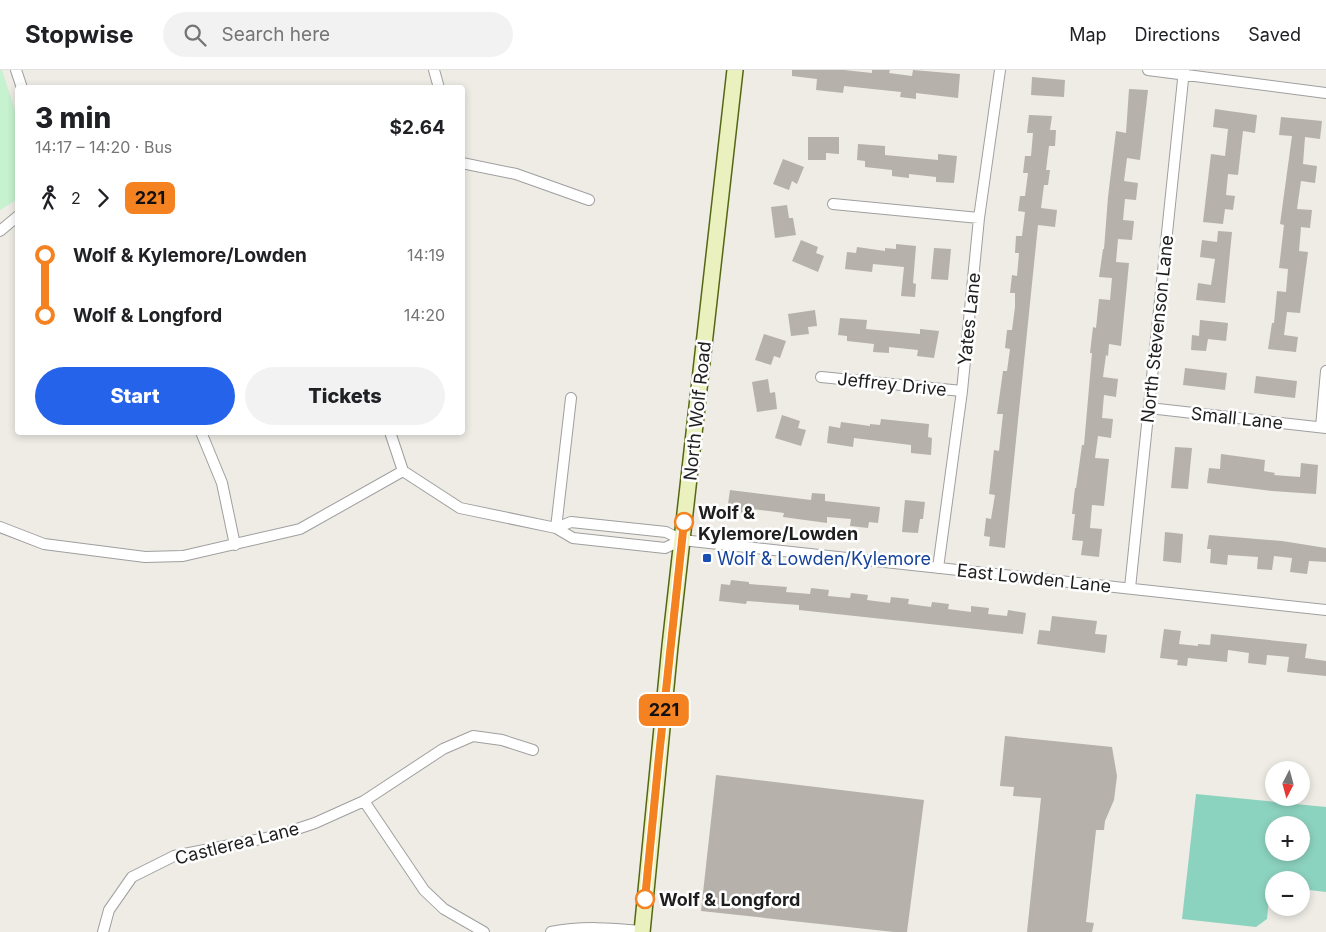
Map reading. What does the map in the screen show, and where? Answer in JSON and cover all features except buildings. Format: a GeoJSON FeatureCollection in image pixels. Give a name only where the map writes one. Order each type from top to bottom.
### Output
{"type":"FeatureCollection","features":[{"type":"Feature","properties":{"kind":"main road","name":"North Wolf Road"},"geometry":{"type":"LineString","coordinates":[[642,931],[682,540],[735,70]]}},
{"type":"Feature","properties":{"kind":"street"},"geometry":{"type":"LineString","coordinates":[[16,70],[21,85]]}},
{"type":"Feature","properties":{"kind":"street"},"geometry":{"type":"LineString","coordinates":[[434,70],[438,85]]}},
{"type":"Feature","properties":{"kind":"street","name":"Yates Lane"},"geometry":{"type":"LineString","coordinates":[[938,568],[962,391],[979,218],[1000,70]]}},
{"type":"Feature","properties":{"kind":"street"},"geometry":{"type":"LineString","coordinates":[[1148,70],[1184,72],[1222,79],[1326,92]]}},
{"type":"Feature","properties":{"kind":"street"},"geometry":{"type":"LineString","coordinates":[[1215,70],[1222,79]]}},
{"type":"Feature","properties":{"kind":"street","name":"North Stevenson Lane"},"geometry":{"type":"LineString","coordinates":[[1130,588],[1184,72]]}},
{"type":"Feature","properties":{"kind":"street"},"geometry":{"type":"LineString","coordinates":[[465,164],[516,174],[589,200]]}},
{"type":"Feature","properties":{"kind":"street"},"geometry":{"type":"LineString","coordinates":[[833,204],[979,218]]}},
{"type":"Feature","properties":{"kind":"street"},"geometry":{"type":"LineString","coordinates":[[0,231],[15,218]]}},
{"type":"Feature","properties":{"kind":"street"},"geometry":{"type":"LineString","coordinates":[[1323,428],[1326,371]]}},
{"type":"Feature","properties":{"kind":"street","name":"Jeffrey Drive"},"geometry":{"type":"LineString","coordinates":[[821,377],[962,391]]}},
{"type":"Feature","properties":{"kind":"street"},"geometry":{"type":"LineString","coordinates":[[556,528],[571,398]]}},
{"type":"Feature","properties":{"kind":"street","name":"Small Lane"},"geometry":{"type":"LineString","coordinates":[[1148,408],[1323,428]]}},
{"type":"Feature","properties":{"kind":"street"},"geometry":{"type":"LineString","coordinates":[[202,435],[222,483],[235,545]]}},
{"type":"Feature","properties":{"kind":"street"},"geometry":{"type":"LineString","coordinates":[[391,435],[403,471],[460,508],[556,528],[573,538],[665,548],[682,540]]}},
{"type":"Feature","properties":{"kind":"street"},"geometry":{"type":"LineString","coordinates":[[0,527],[44,544],[145,557],[183,556],[300,529],[403,471]]}},
{"type":"Feature","properties":{"kind":"street"},"geometry":{"type":"LineString","coordinates":[[556,528],[571,522],[666,532],[682,540]]}},
{"type":"Feature","properties":{"kind":"street","name":"East Lowden Lane"},"geometry":{"type":"LineString","coordinates":[[682,540],[1326,610]]}},
{"type":"Feature","properties":{"kind":"street","name":"Castlerea Lane"},"geometry":{"type":"LineString","coordinates":[[103,932],[109,910],[132,877],[174,856],[276,836],[315,824],[364,801],[443,748],[473,736],[502,740],[533,750]]}},
{"type":"Feature","properties":{"kind":"street"},"geometry":{"type":"LineString","coordinates":[[364,801],[424,890],[444,909],[484,932]]}},
{"type":"Feature","properties":{"kind":"street"},"geometry":{"type":"LineString","coordinates":[[551,932],[566,929],[605,927],[642,931]]}},
{"type":"Feature","properties":{"kind":"green space"},"geometry":{"type":"Polygon","coordinates":[[[0,70],[2,70],[15,110],[15,201],[0,210],[0,70]]]}},
{"type":"Feature","properties":{"kind":"green space"},"geometry":{"type":"Polygon","coordinates":[[[1196,794],[1265,801],[1265,806],[1326,807],[1326,892],[1310,890],[1310,871],[1265,871],[1265,916],[1267,916],[1267,919],[1256,927],[1182,919],[1196,794]]]}},
{"type":"Feature","properties":{"kind":"bus line","name":"221"},"geometry":{"type":"LineString","coordinates":[[645,899],[684,522]]}},
{"type":"Feature","properties":{"kind":"place","name":"Wolf & Kylemore/Lowden"},"geometry":{"type":"Point","coordinates":[684,522]}},
{"type":"Feature","properties":{"kind":"place","name":"Wolf & Lowden/Kylemore"},"geometry":{"type":"Point","coordinates":[707,558]}},
{"type":"Feature","properties":{"kind":"place","name":"Wolf & Longford"},"geometry":{"type":"Point","coordinates":[645,899]}}]}
